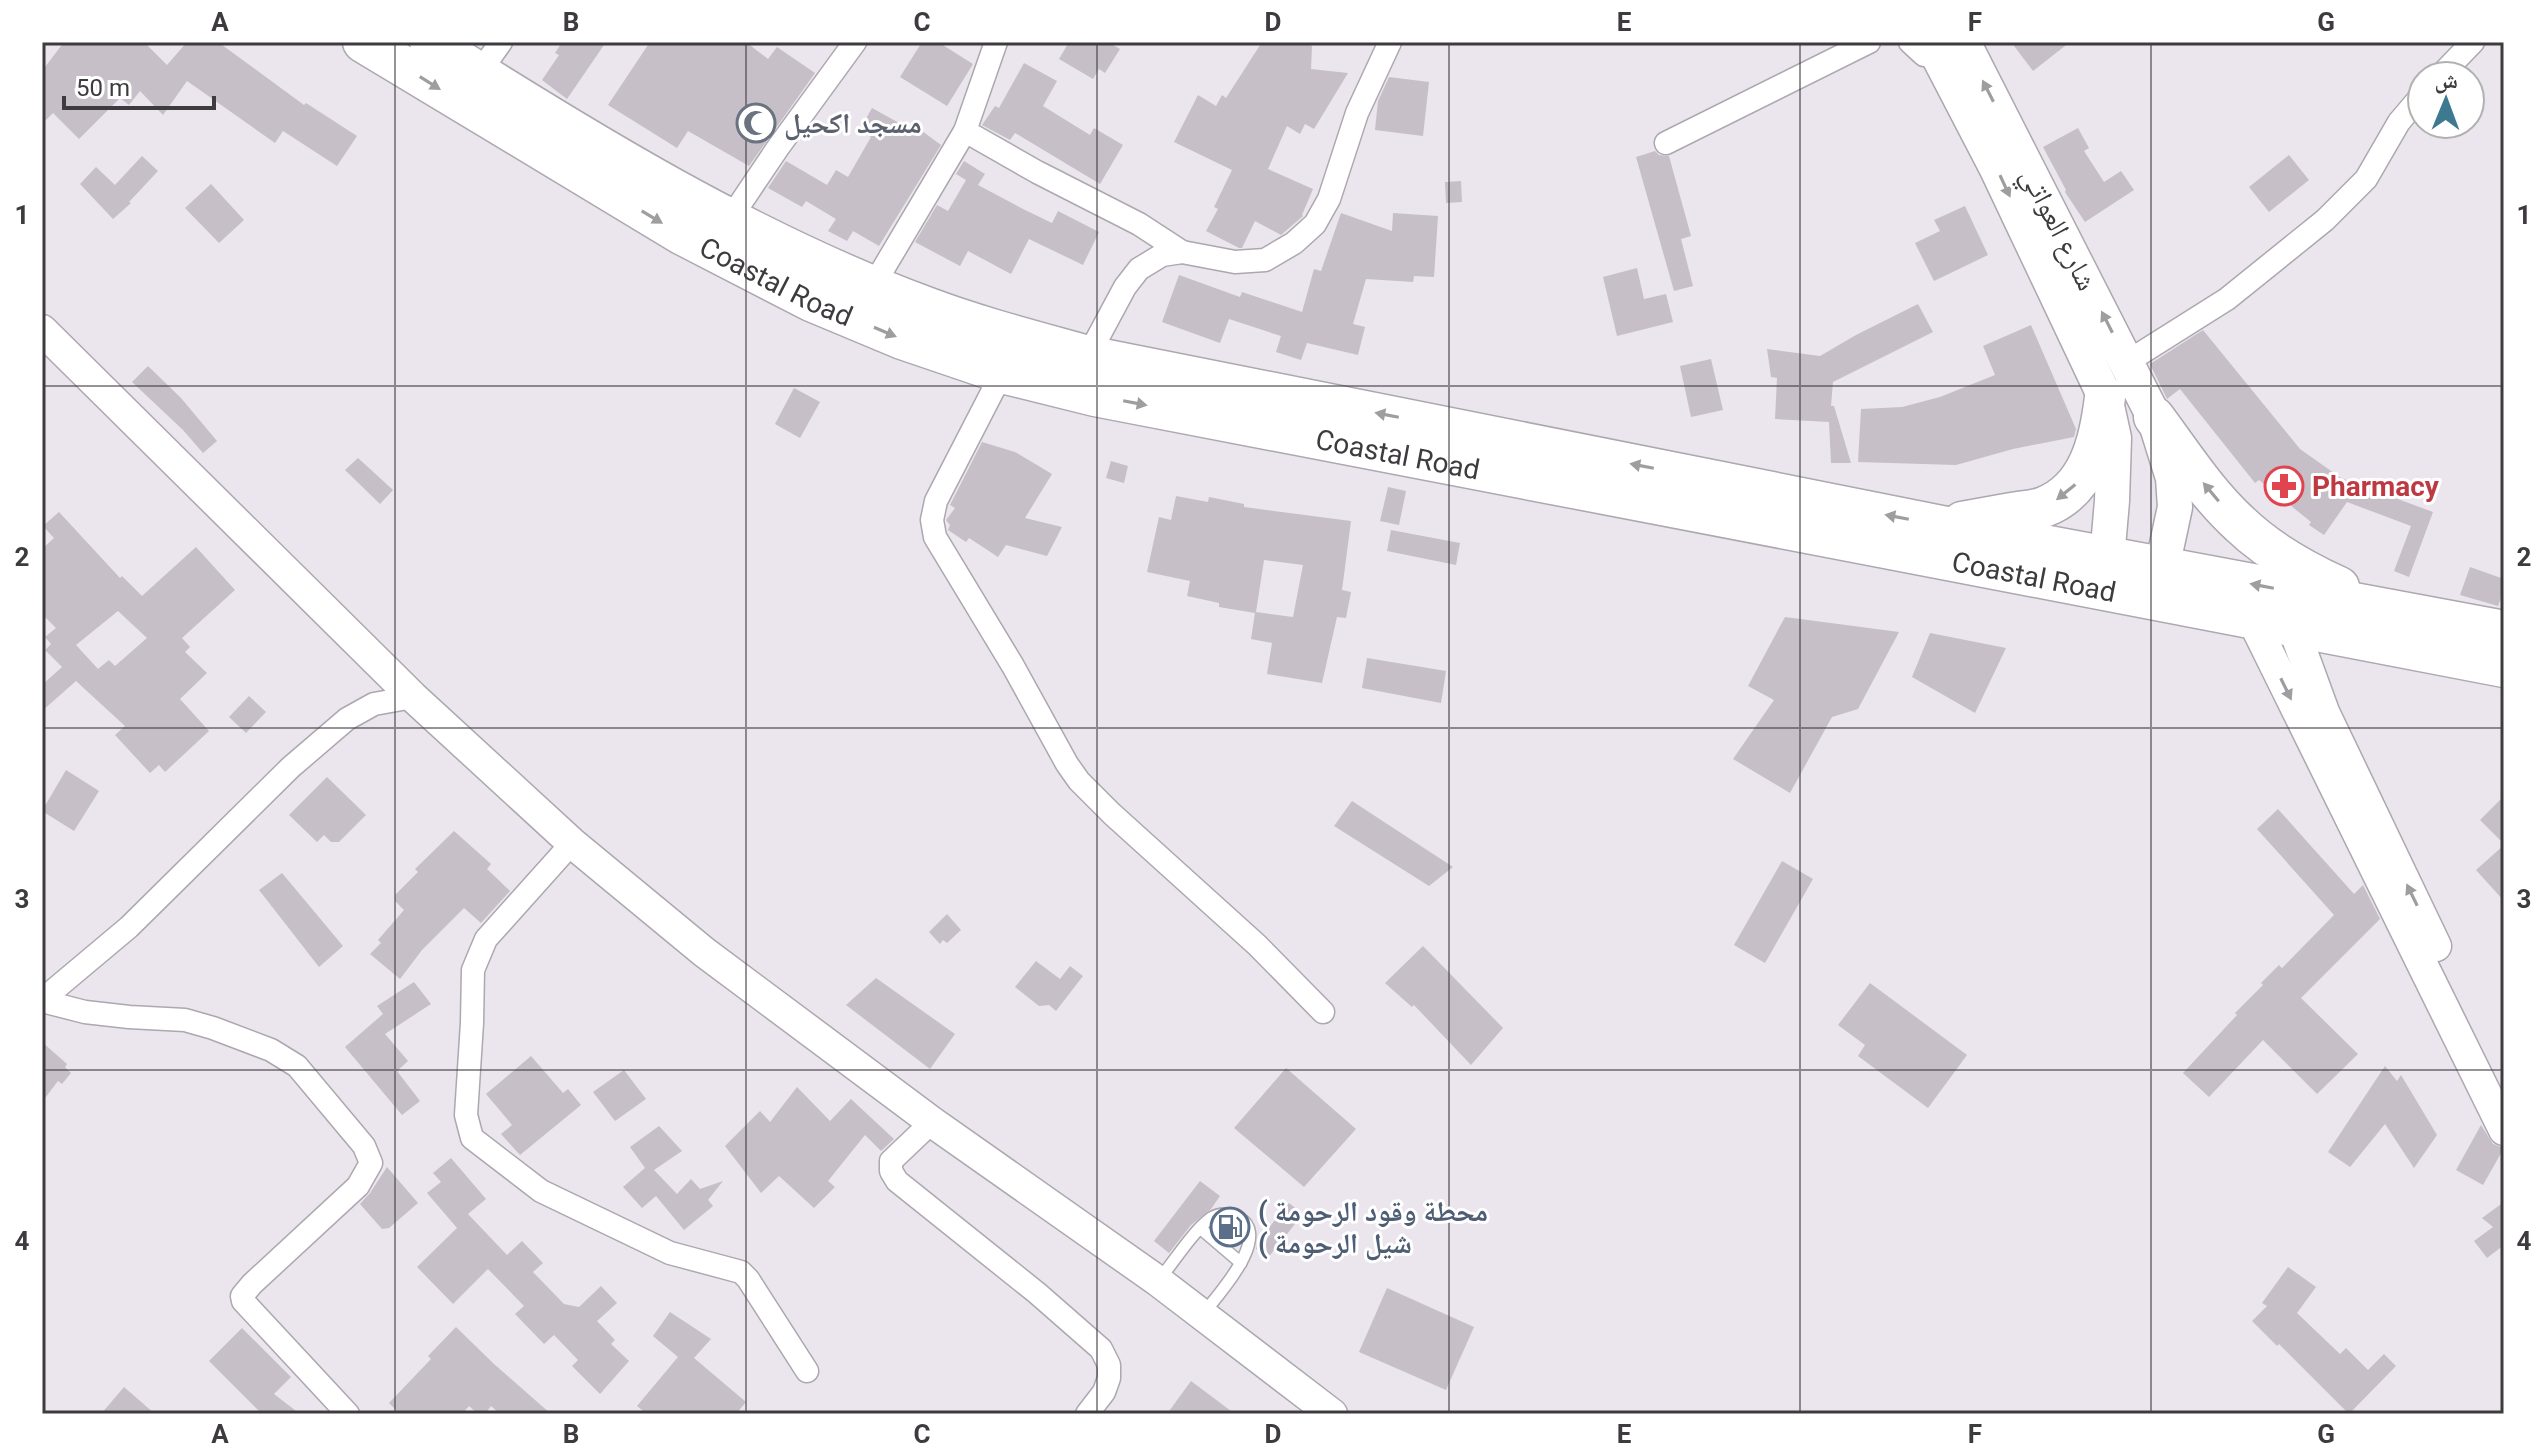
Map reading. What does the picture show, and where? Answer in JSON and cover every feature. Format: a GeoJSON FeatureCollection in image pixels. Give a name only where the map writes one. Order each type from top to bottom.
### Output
{"type":"FeatureCollection","features":[{"type":"Feature","properties":{"kind":"highway","name":"Coastal Road"},"geometry":{"type":"LineString","coordinates":[[363,42],[697,243],[811,301],[902,339],[1002,373],[1126,402],[2159,583],[2390,610],[2504,631]]}},
{"type":"Feature","properties":{"kind":"highway","name":"Coastal Road"},"geometry":{"type":"LineString","coordinates":[[430,42],[490,58],[702,206],[873,286],[927,308],[1015,336],[1088,356],[1942,526],[2106,573]]}},
{"type":"Feature","properties":{"kind":"highway"},"geometry":{"type":"LineString","coordinates":[[1942,526],[2043,508],[2064,496],[2080,480],[2090,461],[2105,397]]}},
{"type":"Feature","properties":{"kind":"highway"},"geometry":{"type":"LineString","coordinates":[[2154,417],[2211,494],[2240,525],[2279,555],[2390,610]]}},
{"type":"Feature","properties":{"kind":"highway","name":"Coastal Road"},"geometry":{"type":"LineString","coordinates":[[2159,583],[2252,619],[2504,667]]}},
{"type":"Feature","properties":{"kind":"main road","name":"شارع العواتي"},"geometry":{"type":"LineString","coordinates":[[1936,46],[2127,362],[2154,417],[2173,478],[2175,507],[2159,583]]}},
{"type":"Feature","properties":{"kind":"main road"},"geometry":{"type":"LineString","coordinates":[[1936,46],[2105,397],[2114,438],[2106,573]]}},
{"type":"Feature","properties":{"kind":"street"},"geometry":{"type":"LineString","coordinates":[[730,219],[855,42]]}},
{"type":"Feature","properties":{"kind":"street"},"geometry":{"type":"LineString","coordinates":[[1088,356],[1125,287],[1139,269],[1162,255],[1182,252],[1235,262],[1265,260],[1294,243],[1315,224],[1329,199],[1357,113],[1390,42]]}},
{"type":"Feature","properties":{"kind":"street"},"geometry":{"type":"LineString","coordinates":[[1666,143],[1869,42]]}},
{"type":"Feature","properties":{"kind":"street"},"geometry":{"type":"LineString","coordinates":[[2456,60],[2473,42]]}},
{"type":"Feature","properties":{"kind":"street"},"geometry":{"type":"LineString","coordinates":[[873,286],[965,131],[995,43]]}},
{"type":"Feature","properties":{"kind":"street"},"geometry":{"type":"LineString","coordinates":[[2127,362],[2227,299],[2325,220],[2366,179],[2406,114]]}},
{"type":"Feature","properties":{"kind":"street"},"geometry":{"type":"LineString","coordinates":[[965,131],[1139,224],[1182,252]]}},
{"type":"Feature","properties":{"kind":"street"},"geometry":{"type":"LineString","coordinates":[[42,330],[413,697],[572,843],[704,952],[932,1122],[1158,1281],[1332,1414]]}},
{"type":"Feature","properties":{"kind":"street"},"geometry":{"type":"LineString","coordinates":[[1002,373],[936,501],[932,520],[935,537],[1079,781],[1257,945],[1323,1012]]}},
{"type":"Feature","properties":{"kind":"street"},"geometry":{"type":"LineString","coordinates":[[2252,619],[2504,1130]]}},
{"type":"Feature","properties":{"kind":"street"},"geometry":{"type":"LineString","coordinates":[[2293,627],[2324,712],[2504,1093]]}},
{"type":"Feature","properties":{"kind":"street"},"geometry":{"type":"LineString","coordinates":[[42,1001],[129,927],[291,767],[347,719],[374,704],[413,697]]}},
{"type":"Feature","properties":{"kind":"street"},"geometry":{"type":"LineString","coordinates":[[572,843],[486,939],[473,970],[466,1115],[472,1138],[541,1191],[670,1253],[741,1272],[807,1371]]}},
{"type":"Feature","properties":{"kind":"street"},"geometry":{"type":"LineString","coordinates":[[42,1001],[85,1012],[185,1020],[271,1050],[297,1066],[364,1146],[371,1163],[358,1186],[242,1296],[243,1301],[348,1414]]}},
{"type":"Feature","properties":{"kind":"street"},"geometry":{"type":"LineString","coordinates":[[932,1122],[891,1161],[891,1171],[897,1181],[1037,1293],[1101,1349],[1109,1365],[1109,1378],[1104,1392],[1087,1414]]}},
{"type":"Feature","properties":{"kind":"lane"},"geometry":{"type":"LineString","coordinates":[[1158,1281],[1200,1228],[1212,1218],[1221,1214],[1241,1219],[1249,1229],[1251,1238],[1241,1263],[1202,1316]]}},
{"type":"Feature","properties":{"kind":"lane"},"geometry":{"type":"LineString","coordinates":[[1200,1228],[1241,1263]]}},
{"type":"Feature","properties":{"kind":"building"},"geometry":{"type":"Polygon","coordinates":[[[64,42],[144,42],[167,65],[187,42],[218,42],[304,105],[306,103],[357,136],[337,166],[283,131],[275,143],[187,81],[163,115],[140,91],[129,105],[120,98],[79,139],[53,113],[42,124],[42,71],[64,42]]]}},
{"type":"Feature","properties":{"kind":"building"},"geometry":{"type":"Polygon","coordinates":[[[562,42],[606,42],[567,99],[542,80],[559,55],[555,53],[562,42]]]}},
{"type":"Feature","properties":{"kind":"building"},"geometry":{"type":"Polygon","coordinates":[[[650,42],[746,42],[768,59],[777,47],[815,73],[749,166],[688,131],[677,148],[608,105],[650,42]]]}},
{"type":"Feature","properties":{"kind":"building"},"geometry":{"type":"Polygon","coordinates":[[[922,42],[938,42],[973,64],[947,106],[900,77],[922,42]]]}},
{"type":"Feature","properties":{"kind":"building"},"geometry":{"type":"Polygon","coordinates":[[[1069,42],[1108,42],[1120,49],[1105,73],[1099,69],[1093,79],[1059,59],[1069,42]]]}},
{"type":"Feature","properties":{"kind":"building"},"geometry":{"type":"Polygon","coordinates":[[[1262,42],[1306,42],[1312,46],[1311,69],[1348,73],[1314,129],[1305,124],[1300,134],[1287,126],[1268,169],[1313,189],[1303,216],[1281,235],[1255,221],[1242,248],[1239,248],[1206,231],[1218,209],[1214,207],[1232,170],[1174,142],[1198,95],[1216,106],[1222,95],[1226,98],[1262,42]]]}},
{"type":"Feature","properties":{"kind":"building"},"geometry":{"type":"Polygon","coordinates":[[[2011,42],[2070,42],[2033,71],[2011,42]]]}},
{"type":"Feature","properties":{"kind":"building"},"geometry":{"type":"Polygon","coordinates":[[[1024,63],[1057,81],[1043,106],[1090,135],[1094,128],[1123,145],[1100,184],[1015,133],[1010,140],[982,125],[995,106],[999,108],[1024,63]]]}},
{"type":"Feature","properties":{"kind":"building"},"geometry":{"type":"Polygon","coordinates":[[[1389,77],[1429,82],[1423,136],[1375,130],[1378,101],[1389,77]]]}},
{"type":"Feature","properties":{"kind":"building"},"geometry":{"type":"Polygon","coordinates":[[[872,108],[919,134],[922,131],[941,145],[879,246],[853,231],[847,241],[828,231],[836,219],[806,201],[802,207],[768,188],[786,161],[827,185],[836,170],[848,177],[871,137],[859,131],[872,108]]]}},
{"type":"Feature","properties":{"kind":"building"},"geometry":{"type":"Polygon","coordinates":[[[2078,128],[2089,148],[2084,151],[2104,182],[2121,171],[2134,190],[2085,222],[2065,192],[2043,147],[2078,128]]]}},
{"type":"Feature","properties":{"kind":"building"},"geometry":{"type":"Polygon","coordinates":[[[1655,151],[1659,155],[1669,156],[1691,236],[1681,239],[1693,286],[1674,291],[1636,157],[1655,151]]]}},
{"type":"Feature","properties":{"kind":"building"},"geometry":{"type":"Polygon","coordinates":[[[2289,155],[2309,180],[2269,212],[2249,187],[2289,155]]]}},
{"type":"Feature","properties":{"kind":"building"},"geometry":{"type":"Polygon","coordinates":[[[142,156],[158,171],[113,219],[80,184],[96,167],[115,185],[142,156]]]}},
{"type":"Feature","properties":{"kind":"building"},"geometry":{"type":"Polygon","coordinates":[[[964,161],[985,174],[978,185],[1023,209],[1052,223],[1058,211],[1099,232],[1083,265],[1029,239],[1011,274],[968,251],[960,266],[915,242],[937,205],[948,211],[966,180],[956,174],[964,161]]]}},
{"type":"Feature","properties":{"kind":"building"},"geometry":{"type":"Polygon","coordinates":[[[1461,181],[1462,202],[1446,203],[1445,182],[1461,181]]]}},
{"type":"Feature","properties":{"kind":"building"},"geometry":{"type":"Polygon","coordinates":[[[211,184],[244,220],[219,243],[185,208],[211,184]]]}},
{"type":"Feature","properties":{"kind":"building"},"geometry":{"type":"Polygon","coordinates":[[[1965,206],[1988,255],[1934,281],[1915,243],[1940,231],[1934,220],[1965,206]]]}},
{"type":"Feature","properties":{"kind":"building"},"geometry":{"type":"Polygon","coordinates":[[[1341,213],[1392,231],[1393,213],[1438,216],[1434,277],[1414,276],[1413,282],[1366,279],[1353,324],[1365,327],[1358,355],[1307,343],[1301,360],[1276,352],[1281,336],[1229,319],[1220,343],[1162,322],[1179,275],[1240,297],[1242,292],[1302,312],[1314,269],[1321,271],[1341,213]]]}},
{"type":"Feature","properties":{"kind":"building"},"geometry":{"type":"Polygon","coordinates":[[[1637,268],[1644,299],[1666,294],[1673,322],[1617,336],[1603,277],[1637,268]]]}},
{"type":"Feature","properties":{"kind":"building"},"geometry":{"type":"Polygon","coordinates":[[[1918,304],[1933,332],[1833,382],[1831,406],[1834,406],[1851,463],[1831,463],[1829,422],[1775,419],[1777,378],[1771,377],[1767,349],[1820,356],[1918,304]]]}},
{"type":"Feature","properties":{"kind":"building"},"geometry":{"type":"Polygon","coordinates":[[[2031,325],[2076,429],[2074,437],[2013,449],[1956,465],[1858,462],[1861,409],[1902,407],[1940,397],[1995,375],[1983,346],[2031,325]]]}},
{"type":"Feature","properties":{"kind":"building"},"geometry":{"type":"Polygon","coordinates":[[[2203,330],[2300,449],[2341,478],[2433,512],[2409,577],[2394,571],[2411,526],[2347,502],[2324,535],[2259,480],[2255,483],[2180,389],[2167,399],[2150,364],[2203,330]]]}},
{"type":"Feature","properties":{"kind":"building"},"geometry":{"type":"Polygon","coordinates":[[[1711,359],[1723,410],[1691,417],[1680,366],[1711,359]]]}},
{"type":"Feature","properties":{"kind":"building"},"geometry":{"type":"Polygon","coordinates":[[[148,366],[181,398],[217,441],[203,453],[132,382],[148,366]]]}},
{"type":"Feature","properties":{"kind":"building"},"geometry":{"type":"Polygon","coordinates":[[[794,388],[820,402],[800,438],[775,424],[794,388]]]}},
{"type":"Feature","properties":{"kind":"building"},"geometry":{"type":"Polygon","coordinates":[[[982,442],[1015,452],[1052,474],[1025,518],[1062,527],[1047,556],[1006,545],[998,557],[969,538],[966,542],[948,530],[950,525],[946,520],[955,508],[950,505],[982,442]]]}},
{"type":"Feature","properties":{"kind":"building"},"geometry":{"type":"Polygon","coordinates":[[[358,458],[393,490],[380,504],[345,470],[358,458]]]}},
{"type":"Feature","properties":{"kind":"building"},"geometry":{"type":"Polygon","coordinates":[[[1111,461],[1128,466],[1124,483],[1106,478],[1111,461]]]}},
{"type":"Feature","properties":{"kind":"building"},"geometry":{"type":"Polygon","coordinates":[[[1388,487],[1406,491],[1399,525],[1380,521],[1388,487]]]}},
{"type":"Feature","properties":{"kind":"building"},"geometry":{"type":"Polygon","coordinates":[[[1176,496],[1208,502],[1209,497],[1244,504],[1244,507],[1351,521],[1342,590],[1351,592],[1346,618],[1337,617],[1322,683],[1267,674],[1272,643],[1251,639],[1255,613],[1219,607],[1219,603],[1187,596],[1190,581],[1147,572],[1159,517],[1171,520],[1176,496]],[[1264,560],[1256,612],[1293,617],[1303,565],[1264,560]]]}},
{"type":"Feature","properties":{"kind":"building"},"geometry":{"type":"Polygon","coordinates":[[[59,512],[120,578],[122,576],[142,596],[196,547],[235,590],[182,638],[190,647],[185,652],[207,673],[180,699],[209,731],[165,772],[159,765],[150,773],[115,735],[125,726],[76,681],[42,711],[42,685],[62,667],[45,650],[51,644],[45,637],[56,628],[42,614],[42,549],[54,538],[43,526],[59,512]],[[118,611],[76,645],[98,669],[109,660],[115,666],[147,638],[118,611]]]}},
{"type":"Feature","properties":{"kind":"building"},"geometry":{"type":"Polygon","coordinates":[[[1391,530],[1460,543],[1456,565],[1387,551],[1391,530]]]}},
{"type":"Feature","properties":{"kind":"building"},"geometry":{"type":"Polygon","coordinates":[[[2470,567],[2504,579],[2498,606],[2460,595],[2470,567]]]}},
{"type":"Feature","properties":{"kind":"building"},"geometry":{"type":"Polygon","coordinates":[[[1785,617],[1899,632],[1858,709],[1832,717],[1790,793],[1733,759],[1774,700],[1748,686],[1785,617]]]}},
{"type":"Feature","properties":{"kind":"building"},"geometry":{"type":"Polygon","coordinates":[[[1930,633],[2006,648],[1975,713],[1912,677],[1930,633]]]}},
{"type":"Feature","properties":{"kind":"building"},"geometry":{"type":"Polygon","coordinates":[[[1367,658],[1446,671],[1441,703],[1362,688],[1367,658]]]}},
{"type":"Feature","properties":{"kind":"building"},"geometry":{"type":"Polygon","coordinates":[[[249,696],[266,712],[246,733],[229,717],[249,696]]]}},
{"type":"Feature","properties":{"kind":"building"},"geometry":{"type":"Polygon","coordinates":[[[66,770],[99,791],[74,831],[42,811],[66,770]]]}},
{"type":"Feature","properties":{"kind":"building"},"geometry":{"type":"Polygon","coordinates":[[[327,777],[366,815],[339,842],[331,842],[324,835],[317,842],[289,815],[327,777]]]}},
{"type":"Feature","properties":{"kind":"building"},"geometry":{"type":"Polygon","coordinates":[[[2504,796],[2504,844],[2480,820],[2504,796]]]}},
{"type":"Feature","properties":{"kind":"building"},"geometry":{"type":"Polygon","coordinates":[[[1352,801],[1453,867],[1429,886],[1334,826],[1352,801]]]}},
{"type":"Feature","properties":{"kind":"building"},"geometry":{"type":"Polygon","coordinates":[[[2278,809],[2354,894],[2363,885],[2380,919],[2301,998],[2358,1054],[2317,1094],[2263,1040],[2209,1097],[2183,1073],[2263,985],[2261,983],[2279,965],[2282,968],[2334,915],[2257,829],[2278,809]]]}},
{"type":"Feature","properties":{"kind":"building"},"geometry":{"type":"Polygon","coordinates":[[[454,831],[491,864],[487,869],[510,891],[481,923],[464,908],[422,950],[400,979],[370,954],[404,910],[395,901],[395,895],[418,872],[415,869],[454,831]]]}},
{"type":"Feature","properties":{"kind":"building"},"geometry":{"type":"Polygon","coordinates":[[[2504,845],[2504,901],[2476,870],[2504,845]]]}},
{"type":"Feature","properties":{"kind":"building"},"geometry":{"type":"Polygon","coordinates":[[[1782,861],[1813,879],[1765,963],[1734,945],[1782,861]]]}},
{"type":"Feature","properties":{"kind":"building"},"geometry":{"type":"Polygon","coordinates":[[[282,873],[343,946],[319,967],[259,890],[282,873]]]}},
{"type":"Feature","properties":{"kind":"building"},"geometry":{"type":"Polygon","coordinates":[[[947,914],[961,930],[947,943],[943,940],[940,944],[929,932],[947,914]]]}},
{"type":"Feature","properties":{"kind":"building"},"geometry":{"type":"Polygon","coordinates":[[[1423,946],[1503,1028],[1471,1065],[1414,1005],[1412,1007],[1385,983],[1423,946]]]}},
{"type":"Feature","properties":{"kind":"building"},"geometry":{"type":"Polygon","coordinates":[[[1036,961],[1060,979],[1070,966],[1083,976],[1056,1011],[1049,1005],[1039,1006],[1015,987],[1036,961]]]}},
{"type":"Feature","properties":{"kind":"building"},"geometry":{"type":"Polygon","coordinates":[[[876,978],[955,1034],[930,1069],[846,1005],[876,978]]]}},
{"type":"Feature","properties":{"kind":"building"},"geometry":{"type":"Polygon","coordinates":[[[414,982],[431,1004],[385,1034],[408,1061],[397,1071],[420,1101],[402,1115],[345,1047],[383,1014],[377,1006],[414,982]]]}},
{"type":"Feature","properties":{"kind":"building"},"geometry":{"type":"Polygon","coordinates":[[[1870,983],[1967,1055],[1928,1108],[1858,1056],[1865,1045],[1838,1025],[1870,983]]]}},
{"type":"Feature","properties":{"kind":"building"},"geometry":{"type":"Polygon","coordinates":[[[42,1042],[67,1064],[65,1067],[71,1073],[62,1084],[58,1081],[42,1102],[42,1042]]]}},
{"type":"Feature","properties":{"kind":"building"},"geometry":{"type":"Polygon","coordinates":[[[531,1056],[563,1093],[568,1089],[581,1105],[520,1155],[501,1134],[512,1125],[486,1094],[531,1056]]]}},
{"type":"Feature","properties":{"kind":"building"},"geometry":{"type":"Polygon","coordinates":[[[2385,1066],[2397,1081],[2401,1075],[2437,1135],[2414,1168],[2385,1124],[2350,1167],[2328,1152],[2385,1066]]]}},
{"type":"Feature","properties":{"kind":"building"},"geometry":{"type":"Polygon","coordinates":[[[1286,1068],[1356,1129],[1304,1187],[1234,1128],[1286,1068]]]}},
{"type":"Feature","properties":{"kind":"building"},"geometry":{"type":"Polygon","coordinates":[[[624,1070],[646,1099],[615,1121],[593,1092],[624,1070]]]}},
{"type":"Feature","properties":{"kind":"building"},"geometry":{"type":"Polygon","coordinates":[[[797,1087],[830,1121],[851,1099],[894,1139],[881,1151],[865,1135],[828,1181],[835,1187],[814,1208],[779,1176],[761,1193],[725,1146],[760,1111],[770,1122],[797,1087]]]}},
{"type":"Feature","properties":{"kind":"building"},"geometry":{"type":"Polygon","coordinates":[[[2481,1125],[2493,1144],[2504,1148],[2483,1185],[2456,1170],[2481,1125]]]}},
{"type":"Feature","properties":{"kind":"building"},"geometry":{"type":"Polygon","coordinates":[[[659,1126],[682,1151],[654,1170],[677,1194],[691,1179],[700,1189],[723,1181],[708,1200],[713,1206],[684,1230],[656,1196],[642,1208],[623,1187],[645,1168],[630,1147],[659,1126]]]}},
{"type":"Feature","properties":{"kind":"building"},"geometry":{"type":"Polygon","coordinates":[[[451,1158],[486,1199],[468,1214],[507,1255],[522,1241],[543,1263],[533,1272],[564,1304],[579,1307],[601,1286],[617,1303],[597,1321],[615,1340],[611,1344],[629,1361],[600,1394],[572,1366],[578,1360],[554,1335],[544,1344],[515,1314],[524,1306],[488,1269],[453,1304],[417,1267],[457,1228],[427,1193],[441,1182],[433,1173],[451,1158]]]}},
{"type":"Feature","properties":{"kind":"building"},"geometry":{"type":"Polygon","coordinates":[[[387,1167],[418,1203],[389,1228],[382,1229],[360,1204],[387,1167]]]}},
{"type":"Feature","properties":{"kind":"building"},"geometry":{"type":"Polygon","coordinates":[[[1200,1181],[1220,1196],[1169,1253],[1154,1241],[1200,1181]]]}},
{"type":"Feature","properties":{"kind":"building"},"geometry":{"type":"Polygon","coordinates":[[[2504,1202],[2504,1245],[2487,1258],[2474,1241],[2493,1227],[2482,1218],[2504,1202]]]}},
{"type":"Feature","properties":{"kind":"building"},"geometry":{"type":"Polygon","coordinates":[[[1289,1203],[1303,1214],[1267,1259],[1256,1249],[1257,1242],[1289,1203]]]}},
{"type":"Feature","properties":{"kind":"building"},"geometry":{"type":"Polygon","coordinates":[[[2288,1267],[2316,1287],[2297,1313],[2340,1354],[2346,1348],[2368,1370],[2384,1354],[2396,1366],[2349,1414],[2252,1321],[2267,1306],[2262,1303],[2288,1267]]]}},
{"type":"Feature","properties":{"kind":"building"},"geometry":{"type":"Polygon","coordinates":[[[1387,1288],[1474,1327],[1446,1390],[1359,1352],[1387,1288]]]}},
{"type":"Feature","properties":{"kind":"building"},"geometry":{"type":"Polygon","coordinates":[[[670,1312],[711,1339],[694,1358],[746,1402],[736,1414],[647,1414],[637,1406],[678,1357],[653,1336],[670,1312]]]}},
{"type":"Feature","properties":{"kind":"building"},"geometry":{"type":"Polygon","coordinates":[[[456,1327],[551,1414],[500,1414],[491,1406],[485,1414],[478,1414],[469,1406],[462,1414],[400,1414],[389,1403],[431,1359],[428,1356],[456,1327]]]}},
{"type":"Feature","properties":{"kind":"building"},"geometry":{"type":"Polygon","coordinates":[[[242,1328],[291,1377],[274,1394],[300,1414],[262,1414],[209,1361],[242,1328]]]}},
{"type":"Feature","properties":{"kind":"building"},"geometry":{"type":"Polygon","coordinates":[[[1191,1381],[1235,1414],[1167,1414],[1191,1381]]]}},
{"type":"Feature","properties":{"kind":"building"},"geometry":{"type":"Polygon","coordinates":[[[124,1387],[155,1414],[101,1414],[124,1387]]]}},
{"type":"Feature","properties":{"kind":"place","name":"مسجد اكحيل"},"geometry":{"type":"Point","coordinates":[756,123]}},
{"type":"Feature","properties":{"kind":"place","name":"Pharmacy"},"geometry":{"type":"Point","coordinates":[2284,486]}},
{"type":"Feature","properties":{"kind":"place","name":"( محطة وقود الرحومة ( شيل الرحومة"},"geometry":{"type":"Point","coordinates":[1230,1227]}}]}
